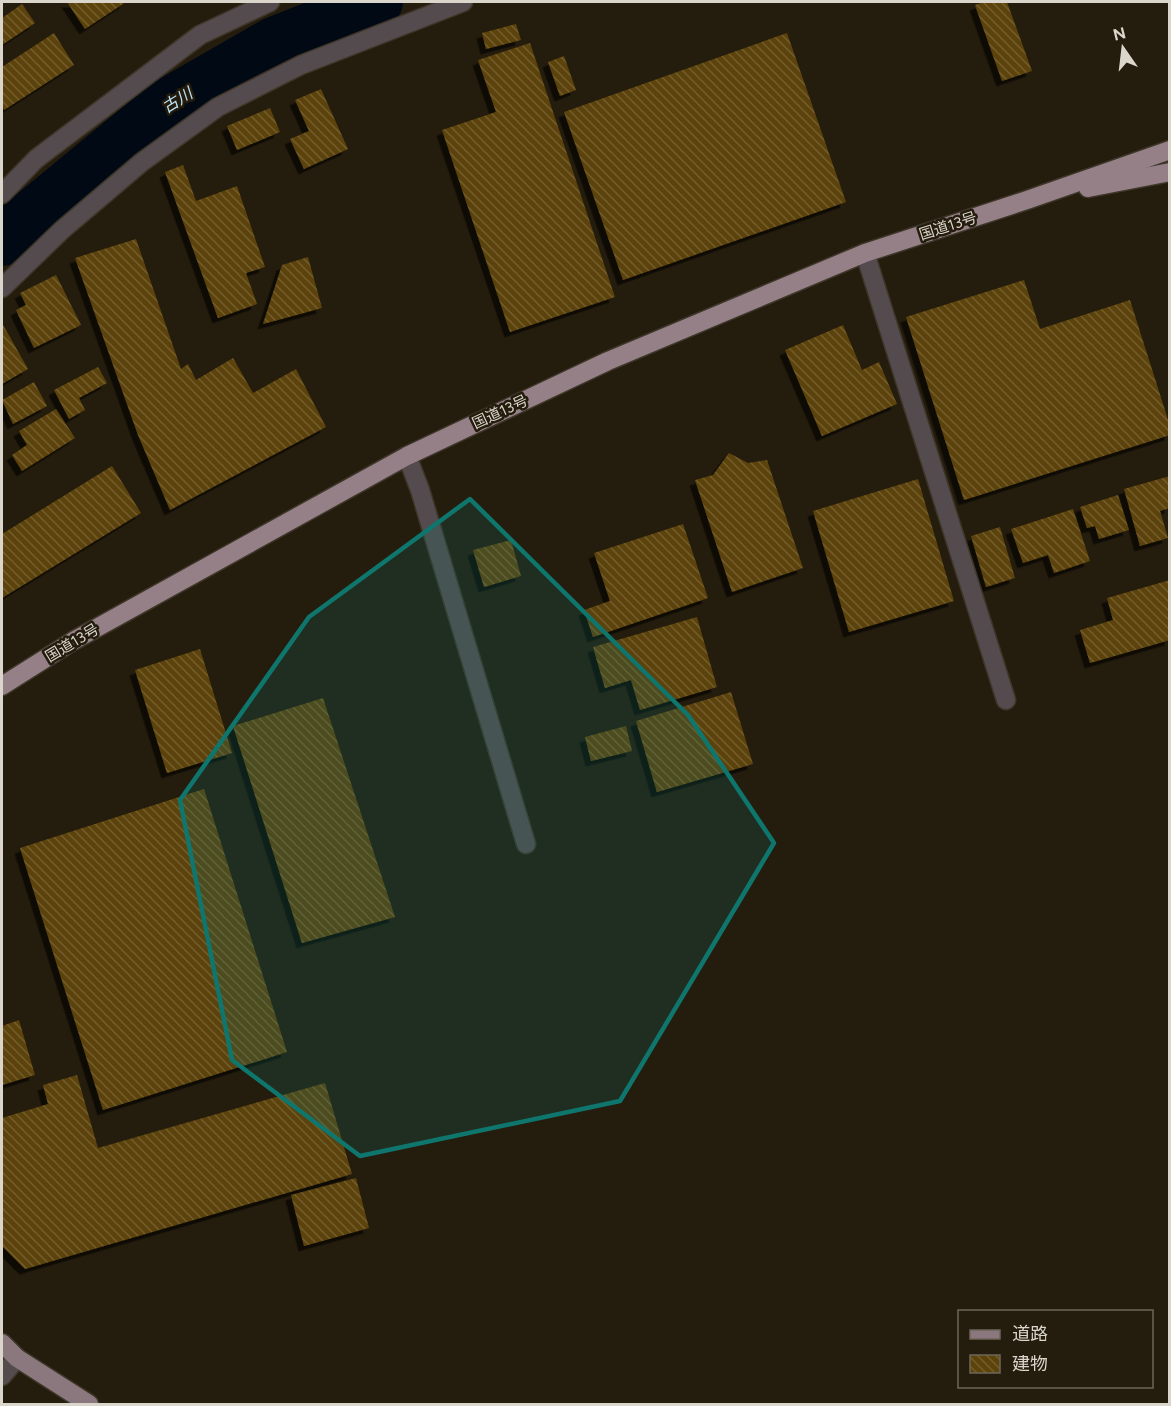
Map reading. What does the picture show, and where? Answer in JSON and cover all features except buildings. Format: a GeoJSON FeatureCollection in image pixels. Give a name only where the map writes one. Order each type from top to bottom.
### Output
{"type":"FeatureCollection","features":[{"type":"Feature","properties":{"kind":"highway","name":"国道13号"},"geometry":{"type":"LineString","coordinates":[[2,686],[73,641],[407,456],[608,361],[865,253],[1170,150]]}},
{"type":"Feature","properties":{"kind":"highway","name":"国道13号"},"geometry":{"type":"LineString","coordinates":[[1027,200],[1170,172]]}},
{"type":"Feature","properties":{"kind":"main road"},"geometry":{"type":"LineString","coordinates":[[2,1343],[17,1358],[89,1404]]}},
{"type":"Feature","properties":{"kind":"street"},"geometry":{"type":"LineString","coordinates":[[2,194],[36,159],[200,35],[270,2]]}},
{"type":"Feature","properties":{"kind":"street"},"geometry":{"type":"LineString","coordinates":[[2,288],[62,230],[142,162],[218,107],[301,65],[463,2]]}},
{"type":"Feature","properties":{"kind":"street"},"geometry":{"type":"LineString","coordinates":[[865,253],[1006,700]]}},
{"type":"Feature","properties":{"kind":"street"},"geometry":{"type":"LineString","coordinates":[[407,456],[420,490],[526,844]]}},
{"type":"Feature","properties":{"kind":"street"},"geometry":{"type":"LineString","coordinates":[[2,1376],[17,1358]]}},
{"type":"Feature","properties":{"kind":"highlighted area"},"geometry":{"type":"Polygon","coordinates":[[[470,499],[688,715],[774,843],[620,1101],[360,1156],[232,1060],[180,800],[309,617],[470,499]]]}},
{"type":"Feature","properties":{"kind":"waterway","name":"古川"},"geometry":{"type":"LineString","coordinates":[[2,240],[166,105],[274,43],[377,2]]}}]}
